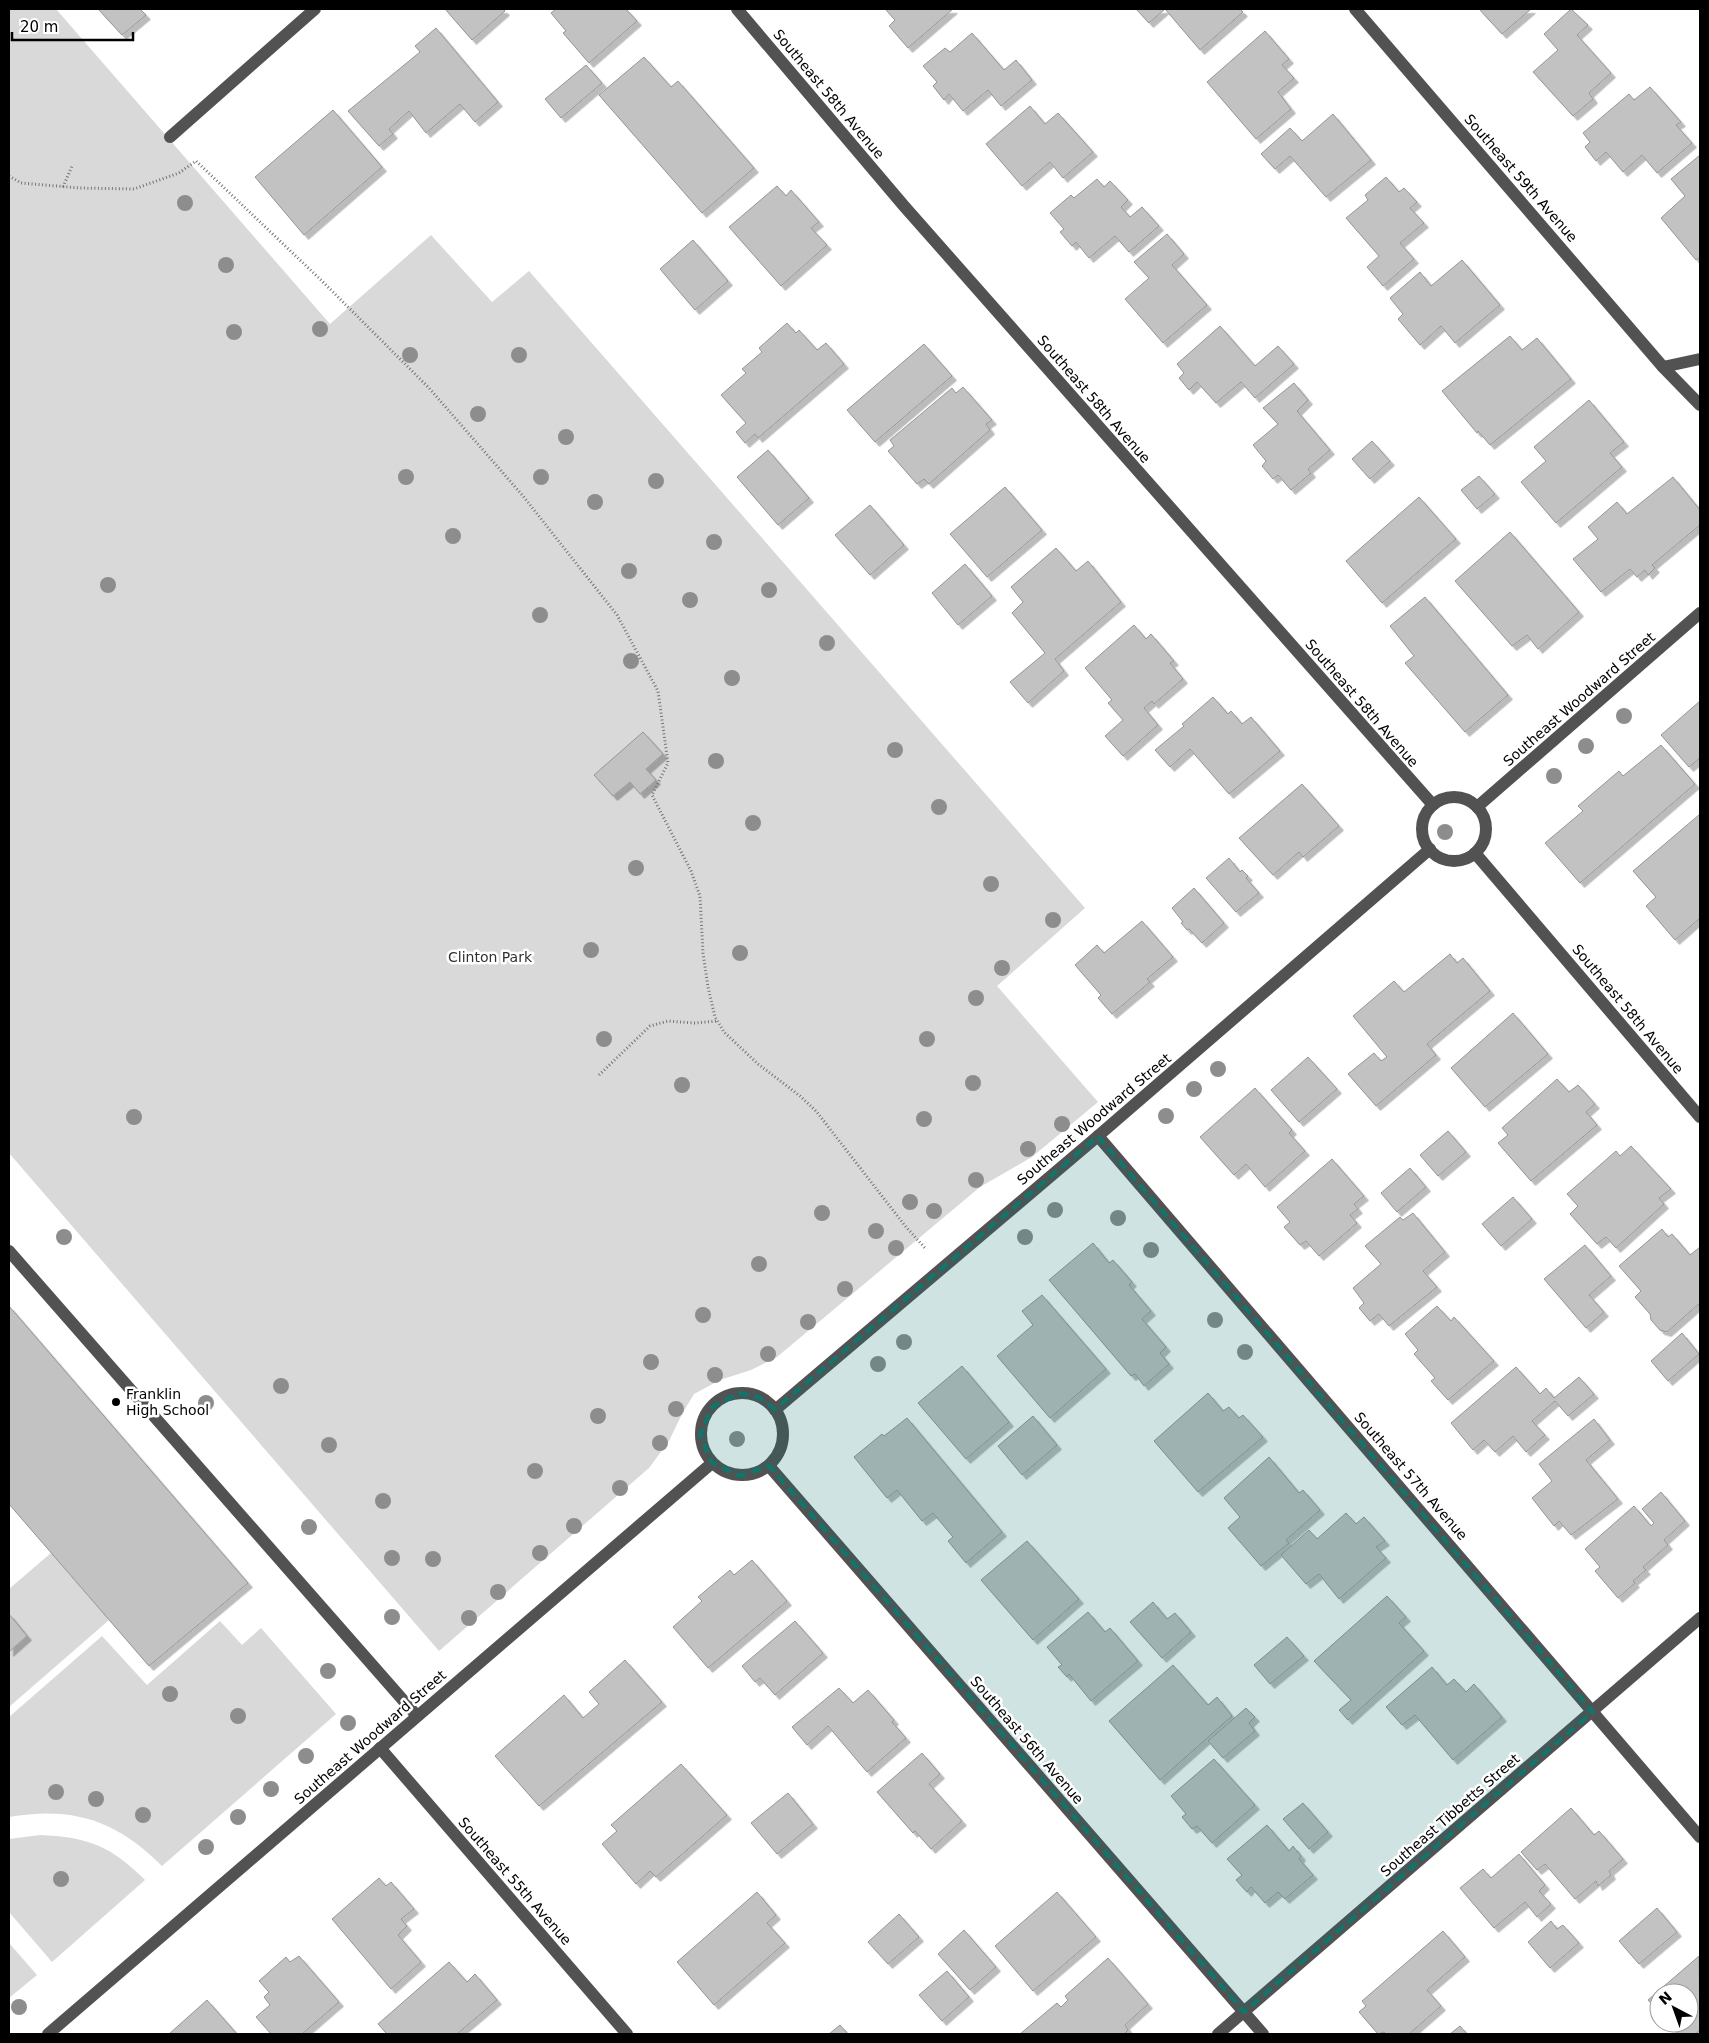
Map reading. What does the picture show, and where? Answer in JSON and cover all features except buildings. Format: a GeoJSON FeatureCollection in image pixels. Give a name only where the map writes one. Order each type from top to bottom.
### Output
{"type":"FeatureCollection","features":[{"type":"Feature","properties":{"kind":"street"},"geometry":{"type":"LineString","coordinates":[[170,137],[315,9]]}},
{"type":"Feature","properties":{"kind":"street","name":"Southeast 58th Avenue"},"geometry":{"type":"LineString","coordinates":[[737,9],[904,206],[1433,805]]}},
{"type":"Feature","properties":{"kind":"street","name":"Southeast 59th Avenue"},"geometry":{"type":"LineString","coordinates":[[1355,9],[1663,367],[1700,405]]}},
{"type":"Feature","properties":{"kind":"street"},"geometry":{"type":"LineString","coordinates":[[1663,367],[1700,358]]}},
{"type":"Feature","properties":{"kind":"street","name":"Southeast Woodward Street"},"geometry":{"type":"LineString","coordinates":[[1478,807],[1700,613]]}},
{"type":"Feature","properties":{"kind":"street"},"geometry":{"type":"LineString","coordinates":[[1454,797],[1466,799],[1478,807],[1485,819],[1486,831],[1485,839],[1475,852],[1462,860],[1450,861],[1435,854],[1430,849],[1424,839],[1422,827],[1425,815],[1433,805],[1442,799],[1454,797]]}},
{"type":"Feature","properties":{"kind":"street","name":"Southeast Woodward Street"},"geometry":{"type":"LineString","coordinates":[[775,1410],[1098,1136],[1430,849]]}},
{"type":"Feature","properties":{"kind":"street","name":"Southeast 58th Avenue"},"geometry":{"type":"LineString","coordinates":[[1475,852],[1700,1117]]}},
{"type":"Feature","properties":{"kind":"street","name":"Southeast 57th Avenue"},"geometry":{"type":"LineString","coordinates":[[1098,1136],[1700,1837]]}},
{"type":"Feature","properties":{"kind":"street"},"geometry":{"type":"LineString","coordinates":[[9,1251],[417,1716]]}},
{"type":"Feature","properties":{"kind":"street"},"geometry":{"type":"LineString","coordinates":[[734,1394],[749,1394],[763,1399],[775,1410],[780,1418],[783,1434],[781,1449],[769,1466],[755,1473],[740,1476],[725,1472],[712,1463],[704,1450],[700,1435],[708,1411],[719,1400],[734,1394]]}},
{"type":"Feature","properties":{"kind":"street","name":"Southeast Woodward Street"},"geometry":{"type":"LineString","coordinates":[[48,2034],[712,1463]]}},
{"type":"Feature","properties":{"kind":"street","name":"Southeast 56th Avenue"},"geometry":{"type":"LineString","coordinates":[[769,1466],[1263,2034]]}},
{"type":"Feature","properties":{"kind":"street","name":"Southeast Tibbetts Street"},"geometry":{"type":"LineString","coordinates":[[1218,2034],[1700,1618]]}},
{"type":"Feature","properties":{"kind":"street","name":"Southeast 55th Avenue"},"geometry":{"type":"LineString","coordinates":[[380,1748],[627,2034]]}},
{"type":"Feature","properties":{"kind":"path"},"geometry":{"type":"LineString","coordinates":[[9,176],[21,183],[63,187],[134,189],[179,173],[196,161],[322,281],[428,388],[523,496],[618,615],[658,691],[668,763],[652,795],[691,871],[700,896],[703,953],[715,1017],[724,1032],[737,1046],[816,1110],[906,1227],[942,1267]]}},
{"type":"Feature","properties":{"kind":"path"},"geometry":{"type":"LineString","coordinates":[[63,187],[72,166]]}},
{"type":"Feature","properties":{"kind":"path"},"geometry":{"type":"LineString","coordinates":[[600,1075],[650,1026],[668,1021],[694,1023],[718,1021]]}},
{"type":"Feature","properties":{"kind":"highlighted area"},"geometry":{"type":"Polygon","coordinates":[[[1098,1136],[1593,1712],[1244,2012],[769,1466],[740,1476],[712,1463],[700,1435],[712,1407],[739,1393],[759,1397],[775,1409],[1098,1136]]]}},
{"type":"Feature","properties":{"kind":"green space","name":"Clinton Park"},"geometry":{"type":"Polygon","coordinates":[[[9,9],[56,9],[330,324],[431,235],[492,302],[529,271],[1085,908],[997,986],[1098,1102],[1032,1157],[980,1187],[777,1357],[751,1370],[720,1380],[694,1394],[669,1441],[649,1468],[439,1651],[9,1153],[9,9]]]}},
{"type":"Feature","properties":{"kind":"green space"},"geometry":{"type":"Polygon","coordinates":[[[51,1553],[109,1620],[9,1707],[9,1652],[27,1636],[9,1614],[9,1589],[51,1553]]]}},
{"type":"Feature","properties":{"kind":"green space"},"geometry":{"type":"Polygon","coordinates":[[[220,1621],[242,1645],[261,1628],[336,1714],[162,1866],[128,1837],[92,1820],[53,1814],[9,1817],[9,1717],[102,1636],[147,1685],[220,1621]]]}},
{"type":"Feature","properties":{"kind":"green space"},"geometry":{"type":"Polygon","coordinates":[[[40,1835],[72,1838],[98,1845],[121,1859],[145,1880],[52,1962],[9,1912],[9,1839],[40,1835]]]}},
{"type":"Feature","properties":{"kind":"green space"},"geometry":{"type":"Polygon","coordinates":[[[9,1943],[37,1975],[9,1998],[9,1943]]]}},
{"type":"Feature","properties":{"kind":"place","name":"Franklin High School"},"geometry":{"type":"Point","coordinates":[116,1402]}}]}
